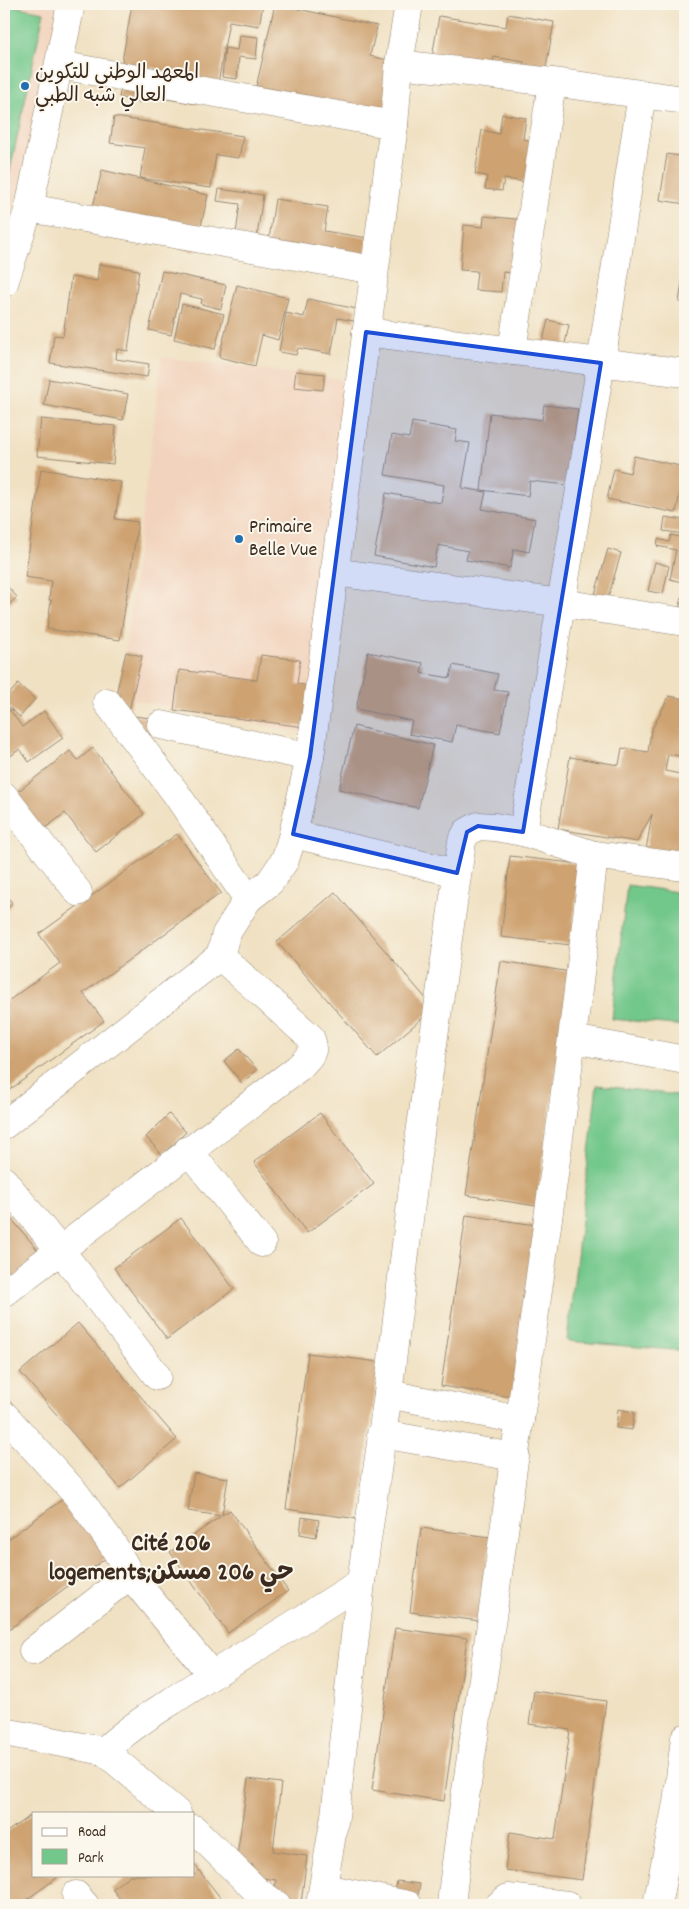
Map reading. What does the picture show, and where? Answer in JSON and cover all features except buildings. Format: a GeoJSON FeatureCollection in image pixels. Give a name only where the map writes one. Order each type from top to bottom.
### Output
{"type":"FeatureCollection","features":[{"type":"Feature","properties":{"kind":"street"},"geometry":{"type":"LineString","coordinates":[[4,282],[29,208],[71,4]]}},
{"type":"Feature","properties":{"kind":"street"},"geometry":{"type":"LineString","coordinates":[[4,1126],[220,956],[226,934],[248,900],[270,882],[285,860],[293,834],[310,757],[394,125],[399,64],[410,4]]}},
{"type":"Feature","properties":{"kind":"street"},"geometry":{"type":"LineString","coordinates":[[399,64],[685,100]]}},
{"type":"Feature","properties":{"kind":"street"},"geometry":{"type":"LineString","coordinates":[[59,65],[394,125]]}},
{"type":"Feature","properties":{"kind":"street"},"geometry":{"type":"LineString","coordinates":[[512,351],[552,82]]}},
{"type":"Feature","properties":{"kind":"street"},"geometry":{"type":"LineString","coordinates":[[523,832],[601,363],[642,94]]}},
{"type":"Feature","properties":{"kind":"street"},"geometry":{"type":"LineString","coordinates":[[29,208],[374,270]]}},
{"type":"Feature","properties":{"kind":"street"},"geometry":{"type":"LineString","coordinates":[[366,332],[685,373]]}},
{"type":"Feature","properties":{"kind":"street"},"geometry":{"type":"LineString","coordinates":[[334,572],[685,622]]}},
{"type":"Feature","properties":{"kind":"street"},"geometry":{"type":"LineString","coordinates":[[107,702],[175,792],[248,900]]}},
{"type":"Feature","properties":{"kind":"street"},"geometry":{"type":"LineString","coordinates":[[161,725],[310,757]]}},
{"type":"Feature","properties":{"kind":"street"},"geometry":{"type":"LineString","coordinates":[[4,796],[78,892]]}},
{"type":"Feature","properties":{"kind":"street"},"geometry":{"type":"LineString","coordinates":[[408,1905],[322,1897],[335,1816],[361,1582],[388,1394],[416,1162],[462,841],[466,832],[478,826],[495,827],[523,832],[594,854],[685,867]]}},
{"type":"Feature","properties":{"kind":"street"},"geometry":{"type":"LineString","coordinates":[[293,834],[457,872]]}},
{"type":"Feature","properties":{"kind":"street"},"geometry":{"type":"LineString","coordinates":[[451,1905],[458,1839],[515,1457],[573,1039],[594,854]]}},
{"type":"Feature","properties":{"kind":"street"},"geometry":{"type":"LineString","coordinates":[[4,1293],[188,1150],[298,1068],[311,1056],[313,1043],[310,1037],[220,956]]}},
{"type":"Feature","properties":{"kind":"street"},"geometry":{"type":"LineString","coordinates":[[573,1039],[685,1060]]}},
{"type":"Feature","properties":{"kind":"street"},"geometry":{"type":"LineString","coordinates":[[188,1150],[262,1243]]}},
{"type":"Feature","properties":{"kind":"street"},"geometry":{"type":"LineString","coordinates":[[4,1180],[157,1376]]}},
{"type":"Feature","properties":{"kind":"street"},"geometry":{"type":"LineString","coordinates":[[388,1394],[520,1420]]}},
{"type":"Feature","properties":{"kind":"street"},"geometry":{"type":"LineString","coordinates":[[5,1419],[76,1494],[113,1545],[130,1575],[211,1674]]}},
{"type":"Feature","properties":{"kind":"street"},"geometry":{"type":"LineString","coordinates":[[381,1434],[515,1457]]}},
{"type":"Feature","properties":{"kind":"street"},"geometry":{"type":"LineString","coordinates":[[33,1651],[130,1575]]}},
{"type":"Feature","properties":{"kind":"street"},"geometry":{"type":"LineString","coordinates":[[104,1751],[137,1723],[211,1674],[323,1608],[361,1582]]}},
{"type":"Feature","properties":{"kind":"street"},"geometry":{"type":"LineString","coordinates":[[4,1732],[104,1751],[176,1812]]}},
{"type":"Feature","properties":{"kind":"street"},"geometry":{"type":"LineString","coordinates":[[657,1905],[678,1803],[685,1738]]}},
{"type":"Feature","properties":{"kind":"street"},"geometry":{"type":"LineString","coordinates":[[195,1830],[257,1891],[277,1905]]}},
{"type":"Feature","properties":{"kind":"street"},"geometry":{"type":"LineString","coordinates":[[499,1905],[508,1898],[567,1905]]}},
{"type":"Feature","properties":{"kind":"highlighted area"},"geometry":{"type":"Polygon","coordinates":[[[366,332],[601,363],[523,832],[478,826],[467,832],[457,873],[293,834],[310,757],[366,332]]]}},
{"type":"Feature","properties":{"kind":"shaded area","name":"المعهد الوطني للتكوين العالي شبه الطبي"},"geometry":{"type":"Polygon","coordinates":[[[4,4],[62,4],[38,122],[4,237],[4,4]]]}},
{"type":"Feature","properties":{"kind":"shaded area","name":"Primaire Belle Vue"},"geometry":{"type":"Polygon","coordinates":[[[162,357],[357,381],[314,735],[119,697],[162,357]]]}},
{"type":"Feature","properties":{"kind":"green space"},"geometry":{"type":"Polygon","coordinates":[[[4,4],[44,12],[4,198],[4,4]]]}},
{"type":"Feature","properties":{"kind":"green space"},"geometry":{"type":"Polygon","coordinates":[[[627,885],[685,893],[685,1026],[612,1019],[627,885]]]}},
{"type":"Feature","properties":{"kind":"green space"},"geometry":{"type":"Polygon","coordinates":[[[597,1085],[685,1096],[685,1351],[567,1341],[597,1085]]]}},
{"type":"Feature","properties":{"kind":"place","name":"المعهد الوطني للتكوين العالي شبه الطبي"},"geometry":{"type":"Point","coordinates":[25,86]}},
{"type":"Feature","properties":{"kind":"place","name":"Primaire Belle Vue"},"geometry":{"type":"Point","coordinates":[239,539]}},
{"type":"Feature","properties":{"kind":"district","name":"Cité 206 logements;حي 206 مسكن"},"geometry":{"type":"Point","coordinates":[171,1560]}}]}
